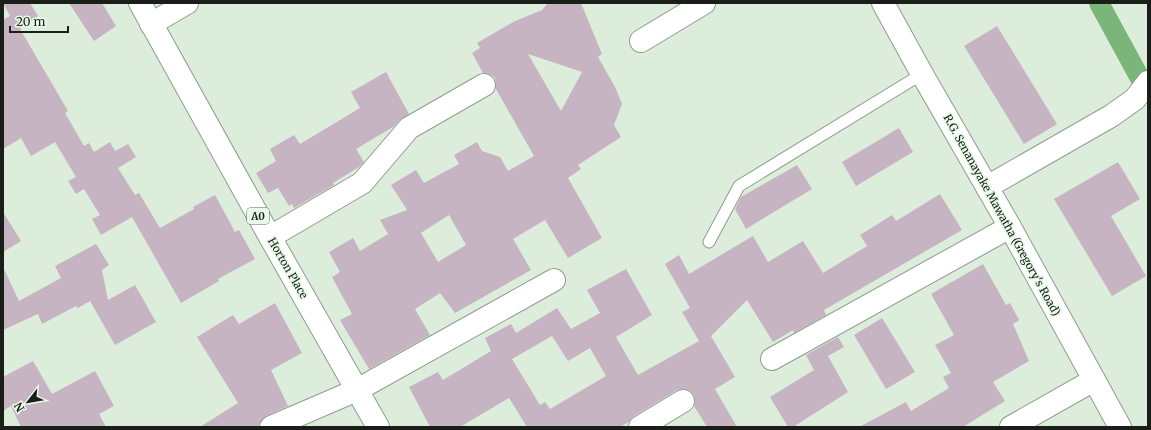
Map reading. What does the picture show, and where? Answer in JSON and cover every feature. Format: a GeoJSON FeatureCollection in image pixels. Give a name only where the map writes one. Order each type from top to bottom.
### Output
{"type":"FeatureCollection","features":[{"type":"Feature","properties":{"kind":"main road","name":"Horton Place"},"geometry":{"type":"LineString","coordinates":[[140,3],[378,427]]}},
{"type":"Feature","properties":{"kind":"main road"},"geometry":{"type":"LineString","coordinates":[[151,24],[186,3]]}},
{"type":"Feature","properties":{"kind":"main road"},"geometry":{"type":"LineString","coordinates":[[641,41],[704,3]]}},
{"type":"Feature","properties":{"kind":"main road","name":"R.G. Senanayake Mawatha (Gregory's Road)"},"geometry":{"type":"LineString","coordinates":[[883,3],[1010,227],[1120,427]]}},
{"type":"Feature","properties":{"kind":"main road"},"geometry":{"type":"LineString","coordinates":[[270,237],[362,183],[409,128],[484,84]]}},
{"type":"Feature","properties":{"kind":"main road"},"geometry":{"type":"LineString","coordinates":[[987,187],[1111,116],[1142,90]]}},
{"type":"Feature","properties":{"kind":"main road"},"geometry":{"type":"LineString","coordinates":[[772,359],[1010,227]]}},
{"type":"Feature","properties":{"kind":"main road"},"geometry":{"type":"LineString","coordinates":[[271,427],[357,390],[554,280]]}},
{"type":"Feature","properties":{"kind":"main road"},"geometry":{"type":"LineString","coordinates":[[1011,427],[1094,380]]}},
{"type":"Feature","properties":{"kind":"main road"},"geometry":{"type":"LineString","coordinates":[[640,427],[683,402]]}},
{"type":"Feature","properties":{"kind":"lane"},"geometry":{"type":"LineString","coordinates":[[709,242],[739,186],[922,74]]}},
{"type":"Feature","properties":{"kind":"building"},"geometry":{"type":"Polygon","coordinates":[[[3,3],[30,3],[38,16],[20,29],[68,111],[65,113],[84,146],[89,143],[94,152],[110,142],[115,151],[128,144],[136,157],[118,168],[135,195],[139,193],[160,228],[194,209],[193,207],[215,195],[235,232],[239,230],[255,259],[218,279],[219,281],[181,303],[132,217],[101,235],[92,219],[100,215],[84,189],[76,194],[68,181],[76,177],[55,142],[31,156],[21,138],[3,149],[3,20],[10,16],[3,3]]]}},
{"type":"Feature","properties":{"kind":"building"},"geometry":{"type":"Polygon","coordinates":[[[69,3],[102,3],[116,26],[94,41],[69,3]]]}},
{"type":"Feature","properties":{"kind":"building"},"geometry":{"type":"Polygon","coordinates":[[[548,3],[581,3],[602,54],[598,57],[615,87],[622,104],[614,125],[621,137],[578,165],[581,169],[568,178],[602,238],[568,258],[545,220],[513,239],[531,270],[455,313],[440,293],[415,309],[430,335],[369,369],[340,320],[352,314],[332,277],[340,272],[329,252],[353,238],[360,251],[388,234],[380,220],[407,210],[391,185],[416,170],[424,183],[459,164],[454,155],[477,142],[482,151],[500,157],[508,171],[534,156],[496,89],[495,78],[490,74],[483,73],[472,53],[480,48],[477,43],[513,22],[542,10],[548,3]],[[528,54],[561,111],[582,72],[528,54]],[[449,215],[421,233],[438,262],[466,245],[449,215]]]}},
{"type":"Feature","properties":{"kind":"building"},"geometry":{"type":"Polygon","coordinates":[[[997,26],[1057,124],[1024,144],[964,46],[997,26]]]}},
{"type":"Feature","properties":{"kind":"building"},"geometry":{"type":"Polygon","coordinates":[[[386,72],[409,114],[393,127],[356,149],[364,162],[359,167],[333,183],[334,185],[294,208],[292,204],[289,206],[278,188],[268,193],[256,173],[276,161],[270,149],[294,135],[300,144],[360,108],[351,92],[386,72]]]}},
{"type":"Feature","properties":{"kind":"building"},"geometry":{"type":"Polygon","coordinates":[[[899,128],[913,152],[856,186],[842,162],[899,128]]]}},
{"type":"Feature","properties":{"kind":"building"},"geometry":{"type":"Polygon","coordinates":[[[1118,162],[1140,199],[1111,216],[1146,276],[1112,296],[1054,199],[1118,162]]]}},
{"type":"Feature","properties":{"kind":"building"},"geometry":{"type":"Polygon","coordinates":[[[797,165],[812,189],[746,229],[735,209],[741,197],[797,165]]]}},
{"type":"Feature","properties":{"kind":"building"},"geometry":{"type":"Polygon","coordinates":[[[940,194],[962,230],[824,310],[826,315],[794,333],[793,330],[773,342],[747,300],[711,336],[735,377],[715,389],[737,427],[707,427],[694,406],[695,400],[693,394],[689,390],[683,389],[677,390],[634,416],[629,422],[620,427],[527,427],[509,398],[460,427],[430,427],[409,387],[438,372],[443,380],[491,351],[485,338],[511,324],[516,333],[557,308],[571,329],[600,313],[587,290],[626,269],[652,315],[616,337],[638,375],[699,341],[682,312],[690,308],[665,264],[679,255],[689,274],[753,236],[768,262],[803,241],[823,273],[867,246],[860,235],[892,215],[896,221],[940,194]],[[552,336],[512,359],[540,405],[545,402],[550,409],[606,376],[590,348],[568,361],[552,336]]]}},
{"type":"Feature","properties":{"kind":"building"},"geometry":{"type":"Polygon","coordinates":[[[3,212],[21,241],[3,252],[3,212]]]}},
{"type":"Feature","properties":{"kind":"building"},"geometry":{"type":"Polygon","coordinates":[[[96,244],[109,265],[102,270],[108,300],[135,285],[156,322],[115,345],[90,301],[78,308],[76,306],[42,324],[38,314],[3,330],[3,267],[19,301],[61,278],[55,266],[96,244]]]}},
{"type":"Feature","properties":{"kind":"building"},"geometry":{"type":"Polygon","coordinates":[[[983,264],[1006,305],[1010,303],[1019,320],[1013,324],[1029,361],[993,382],[1005,401],[963,427],[859,427],[906,402],[911,411],[949,388],[943,377],[951,373],[935,345],[954,335],[931,294],[983,264]]]}},
{"type":"Feature","properties":{"kind":"building"},"geometry":{"type":"Polygon","coordinates":[[[275,303],[302,353],[271,370],[288,406],[266,416],[261,420],[258,427],[200,427],[238,403],[197,337],[233,315],[239,324],[275,303]]]}},
{"type":"Feature","properties":{"kind":"building"},"geometry":{"type":"Polygon","coordinates":[[[882,318],[915,372],[886,389],[854,335],[882,318]]]}},
{"type":"Feature","properties":{"kind":"building"},"geometry":{"type":"Polygon","coordinates":[[[838,337],[844,347],[828,356],[848,392],[793,427],[788,427],[770,397],[814,370],[806,355],[838,337]]]}},
{"type":"Feature","properties":{"kind":"building"},"geometry":{"type":"Polygon","coordinates":[[[33,361],[52,394],[95,371],[114,406],[99,414],[106,427],[21,427],[11,406],[3,411],[3,377],[33,361]]]}},
{"type":"Feature","properties":{"kind":"waterway"},"geometry":{"type":"LineString","coordinates":[[1099,3],[1148,93]]}}]}
